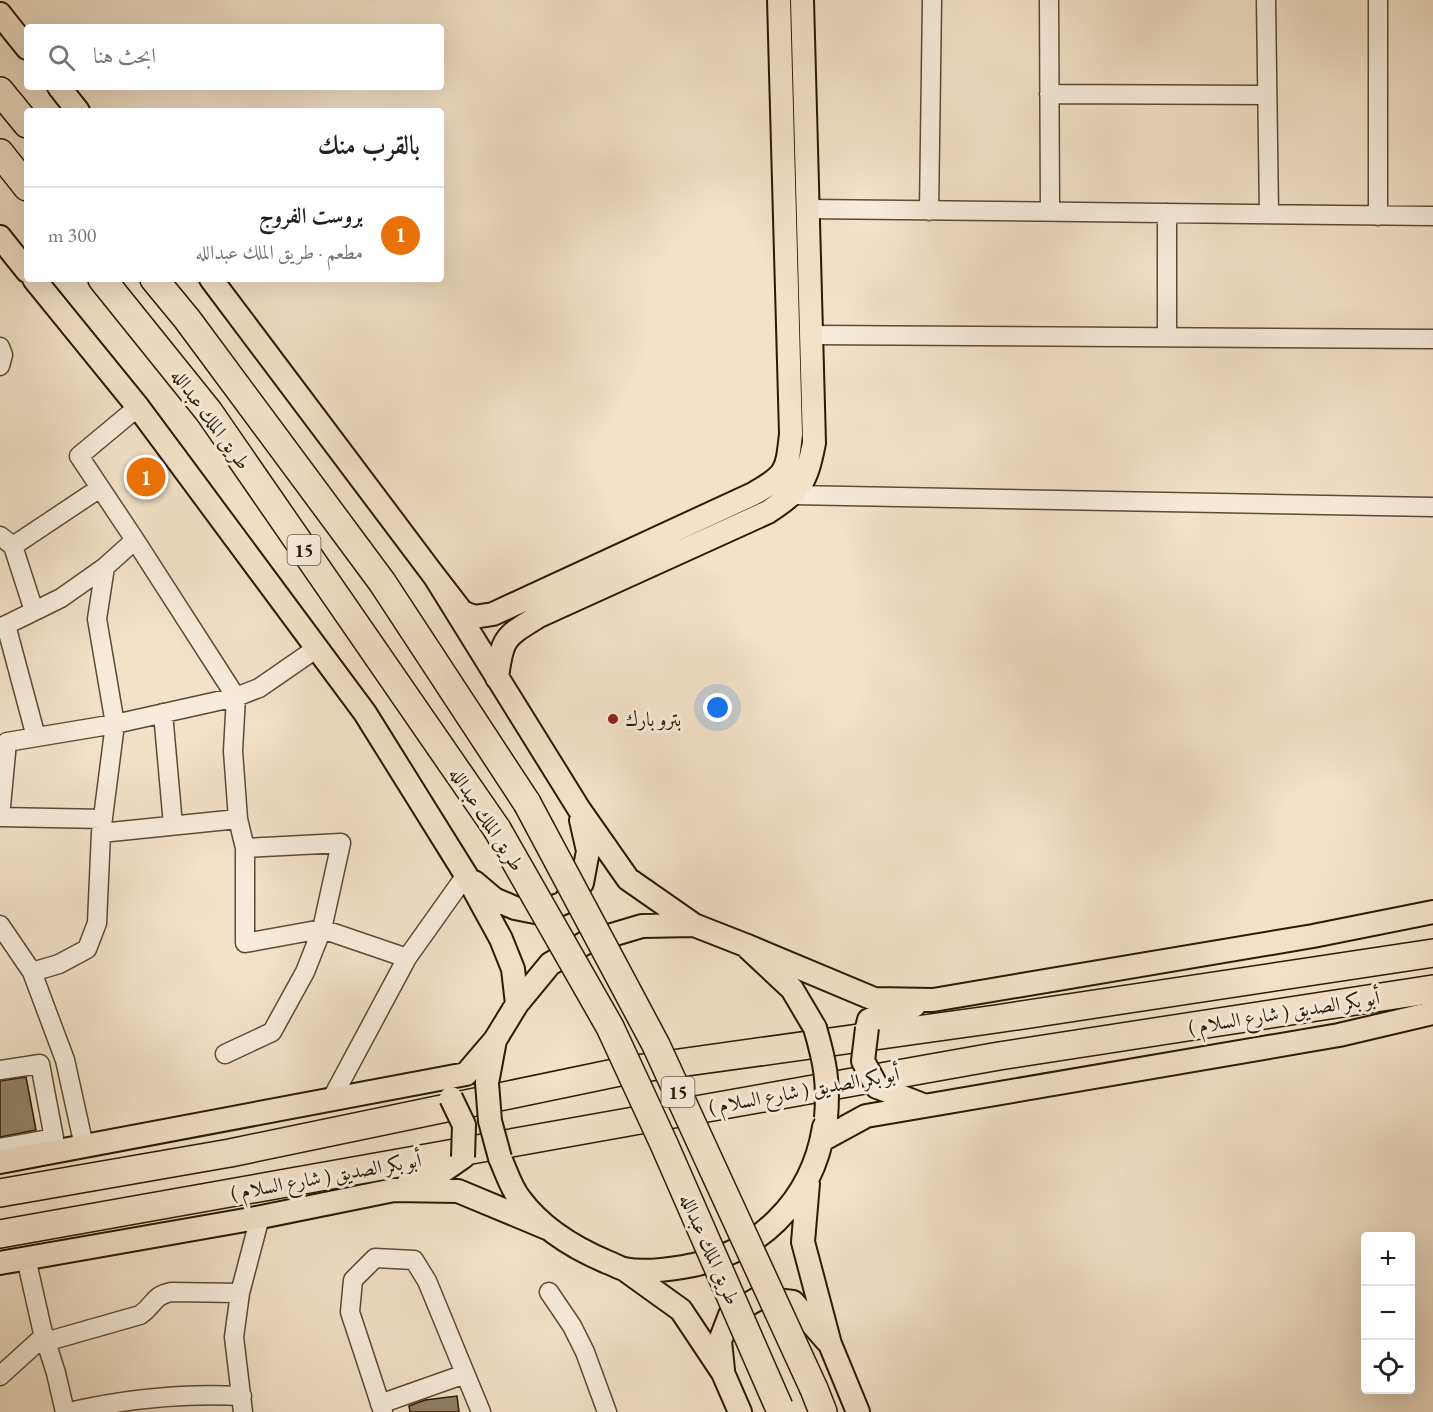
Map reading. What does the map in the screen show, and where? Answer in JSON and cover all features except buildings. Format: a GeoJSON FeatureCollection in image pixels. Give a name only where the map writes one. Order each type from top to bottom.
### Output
{"type":"FeatureCollection","features":[{"type":"Feature","properties":{"kind":"highway"},"geometry":{"type":"LineString","coordinates":[[0,91],[24,120]]}},
{"type":"Feature","properties":{"kind":"highway"},"geometry":{"type":"LineString","coordinates":[[0,153],[24,182]]}},
{"type":"Feature","properties":{"kind":"highway","name":"طريق الملك عبدالله"},"geometry":{"type":"LineString","coordinates":[[104,282],[209,412],[497,829],[610,1028],[664,1144],[780,1409]]}},
{"type":"Feature","properties":{"kind":"highway","name":"طريق الملك عبدالله"},"geometry":{"type":"LineString","coordinates":[[156,282],[194,329],[382,582],[527,803],[656,1045],[818,1400]]}},
{"type":"Feature","properties":{"kind":"highway","name":"( شارع السلام ) أبو بكر الصديق"},"geometry":{"type":"LineString","coordinates":[[0,1193],[230,1153],[629,1070],[1008,1018],[1433,953]]}},
{"type":"Feature","properties":{"kind":"highway","name":"( شارع السلام ) أبو بكر الصديق"},"geometry":{"type":"LineString","coordinates":[[0,1234],[999,1056],[1433,989]]}},
{"type":"Feature","properties":{"kind":"main road"},"geometry":{"type":"LineString","coordinates":[[213,282],[462,612],[474,617],[493,614],[753,494],[776,482],[788,463],[791,434],[779,0]]}},
{"type":"Feature","properties":{"kind":"main road"},"geometry":{"type":"LineString","coordinates":[[497,678],[500,651],[510,634],[539,616],[768,512],[793,495],[808,473],[814,442],[802,0]]}},
{"type":"Feature","properties":{"kind":"main road"},"geometry":{"type":"LineString","coordinates":[[0,14],[24,44]]}},
{"type":"Feature","properties":{"kind":"main road"},"geometry":{"type":"LineString","coordinates":[[61,90],[76,108]]}},
{"type":"Feature","properties":{"kind":"main road"},"geometry":{"type":"LineString","coordinates":[[4,247],[24,267]]}},
{"type":"Feature","properties":{"kind":"main road"},"geometry":{"type":"LineString","coordinates":[[36,282],[138,407],[365,713],[466,875],[501,939],[513,969],[517,1004]]}},
{"type":"Feature","properties":{"kind":"main road"},"geometry":{"type":"LineString","coordinates":[[435,576],[579,808],[628,879],[694,924],[873,999],[933,1000]]}},
{"type":"Feature","properties":{"kind":"main road"},"geometry":{"type":"LineString","coordinates":[[466,875],[494,899],[515,908],[540,913],[563,903],[582,883],[588,851],[579,808]]}},
{"type":"Feature","properties":{"kind":"main road"},"geometry":{"type":"LineString","coordinates":[[924,1106],[877,1087],[863,1061],[869,1020],[933,1000],[1313,936],[1433,912]]}},
{"type":"Feature","properties":{"kind":"main road"},"geometry":{"type":"LineString","coordinates":[[0,1162],[466,1074],[495,1040],[517,1004],[550,964],[585,943],[642,926],[694,924]]}},
{"type":"Feature","properties":{"kind":"main road"},"geometry":{"type":"LineString","coordinates":[[745,945],[792,989],[815,1028],[826,1063],[828,1095],[824,1129],[808,1178],[802,1242],[830,1344],[858,1412]]}},
{"type":"Feature","properties":{"kind":"main road"},"geometry":{"type":"LineString","coordinates":[[824,1129],[866,1116],[1339,1035],[1433,1013]]}},
{"type":"Feature","properties":{"kind":"main road"},"geometry":{"type":"LineString","coordinates":[[495,1040],[487,1083],[490,1121],[500,1158],[519,1198],[547,1228]]}},
{"type":"Feature","properties":{"kind":"main road"},"geometry":{"type":"LineString","coordinates":[[0,1263],[260,1217],[394,1190],[443,1171],[463,1157],[464,1125],[451,1098],[440,1091],[416,1084]]}},
{"type":"Feature","properties":{"kind":"main road"},"geometry":{"type":"LineString","coordinates":[[624,1269],[665,1270],[694,1265],[732,1253],[767,1231],[787,1211],[808,1178]]}},
{"type":"Feature","properties":{"kind":"main road"},"geometry":{"type":"LineString","coordinates":[[394,1190],[458,1191],[547,1228],[586,1253],[624,1269],[681,1310],[723,1373],[740,1412]]}},
{"type":"Feature","properties":{"kind":"main road"},"geometry":{"type":"LineString","coordinates":[[723,1373],[720,1341],[730,1315],[759,1298],[793,1302],[830,1344]]}},
{"type":"Feature","properties":{"kind":"street"},"geometry":{"type":"LineString","coordinates":[[929,211],[932,0]]}},
{"type":"Feature","properties":{"kind":"street"},"geometry":{"type":"LineString","coordinates":[[1049,0],[1050,212]]}},
{"type":"Feature","properties":{"kind":"street"},"geometry":{"type":"LineString","coordinates":[[1266,0],[1269,214]]}},
{"type":"Feature","properties":{"kind":"street"},"geometry":{"type":"LineString","coordinates":[[1378,0],[1378,216]]}},
{"type":"Feature","properties":{"kind":"street"},"geometry":{"type":"LineString","coordinates":[[1049,94],[1268,95]]}},
{"type":"Feature","properties":{"kind":"street"},"geometry":{"type":"LineString","coordinates":[[808,209],[1433,216]]}},
{"type":"Feature","properties":{"kind":"street"},"geometry":{"type":"LineString","coordinates":[[1167,213],[1167,337]]}},
{"type":"Feature","properties":{"kind":"street"},"geometry":{"type":"LineString","coordinates":[[811,335],[1433,339]]}},
{"type":"Feature","properties":{"kind":"street"},"geometry":{"type":"LineString","coordinates":[[0,347],[3,355],[0,366]]}},
{"type":"Feature","properties":{"kind":"street"},"geometry":{"type":"LineString","coordinates":[[138,407],[79,456],[236,697],[232,751],[238,819],[245,848],[245,943],[322,929],[407,958]]}},
{"type":"Feature","properties":{"kind":"street"},"geometry":{"type":"LineString","coordinates":[[34,611],[7,541],[100,488]]}},
{"type":"Feature","properties":{"kind":"street"},"geometry":{"type":"LineString","coordinates":[[793,495],[1433,507]]}},
{"type":"Feature","properties":{"kind":"street"},"geometry":{"type":"LineString","coordinates":[[36,737],[3,627],[61,598],[105,567],[135,540]]}},
{"type":"Feature","properties":{"kind":"street"},"geometry":{"type":"LineString","coordinates":[[33,972],[59,964],[87,949],[97,923],[102,826],[115,724],[97,618],[105,567]]}},
{"type":"Feature","properties":{"kind":"street"},"geometry":{"type":"LineString","coordinates":[[238,819],[173,825],[102,826],[0,817],[7,742],[115,724],[236,697],[259,688],[316,648]]}},
{"type":"Feature","properties":{"kind":"street"},"geometry":{"type":"LineString","coordinates":[[163,713],[173,825]]}},
{"type":"Feature","properties":{"kind":"street"},"geometry":{"type":"LineString","coordinates":[[225,1054],[272,1032],[305,972],[322,929],[341,843],[245,848]]}},
{"type":"Feature","properties":{"kind":"street"},"geometry":{"type":"LineString","coordinates":[[332,1098],[407,958],[466,875]]}},
{"type":"Feature","properties":{"kind":"street"},"geometry":{"type":"LineString","coordinates":[[0,925],[33,972],[65,1060],[84,1146]]}},
{"type":"Feature","properties":{"kind":"street"},"geometry":{"type":"LineString","coordinates":[[1339,1035],[1433,1021]]}},
{"type":"Feature","properties":{"kind":"street"},"geometry":{"type":"LineString","coordinates":[[0,1070],[40,1064],[54,1138],[0,1148]]}},
{"type":"Feature","properties":{"kind":"street"},"geometry":{"type":"LineString","coordinates":[[26,1258],[45,1339],[67,1412],[99,1405],[169,1396],[211,1394],[242,1404],[234,1337],[240,1293],[260,1217]]}},
{"type":"Feature","properties":{"kind":"street"},"geometry":{"type":"LineString","coordinates":[[465,1374],[381,1408],[350,1312],[353,1280],[375,1258],[414,1260],[427,1281],[481,1412]]}},
{"type":"Feature","properties":{"kind":"street"},"geometry":{"type":"LineString","coordinates":[[0,1376],[45,1339],[140,1315],[150,1308],[161,1294],[171,1292],[240,1293]]}},
{"type":"Feature","properties":{"kind":"street"},"geometry":{"type":"LineString","coordinates":[[549,1292],[572,1326],[585,1352],[607,1412]]}},
{"type":"Feature","properties":{"kind":"place","name":"بروست الفروج"},"geometry":{"type":"Point","coordinates":[146,477]}},
{"type":"Feature","properties":{"kind":"place","name":"بترو بارك"},"geometry":{"type":"Point","coordinates":[613,719]}}]}
